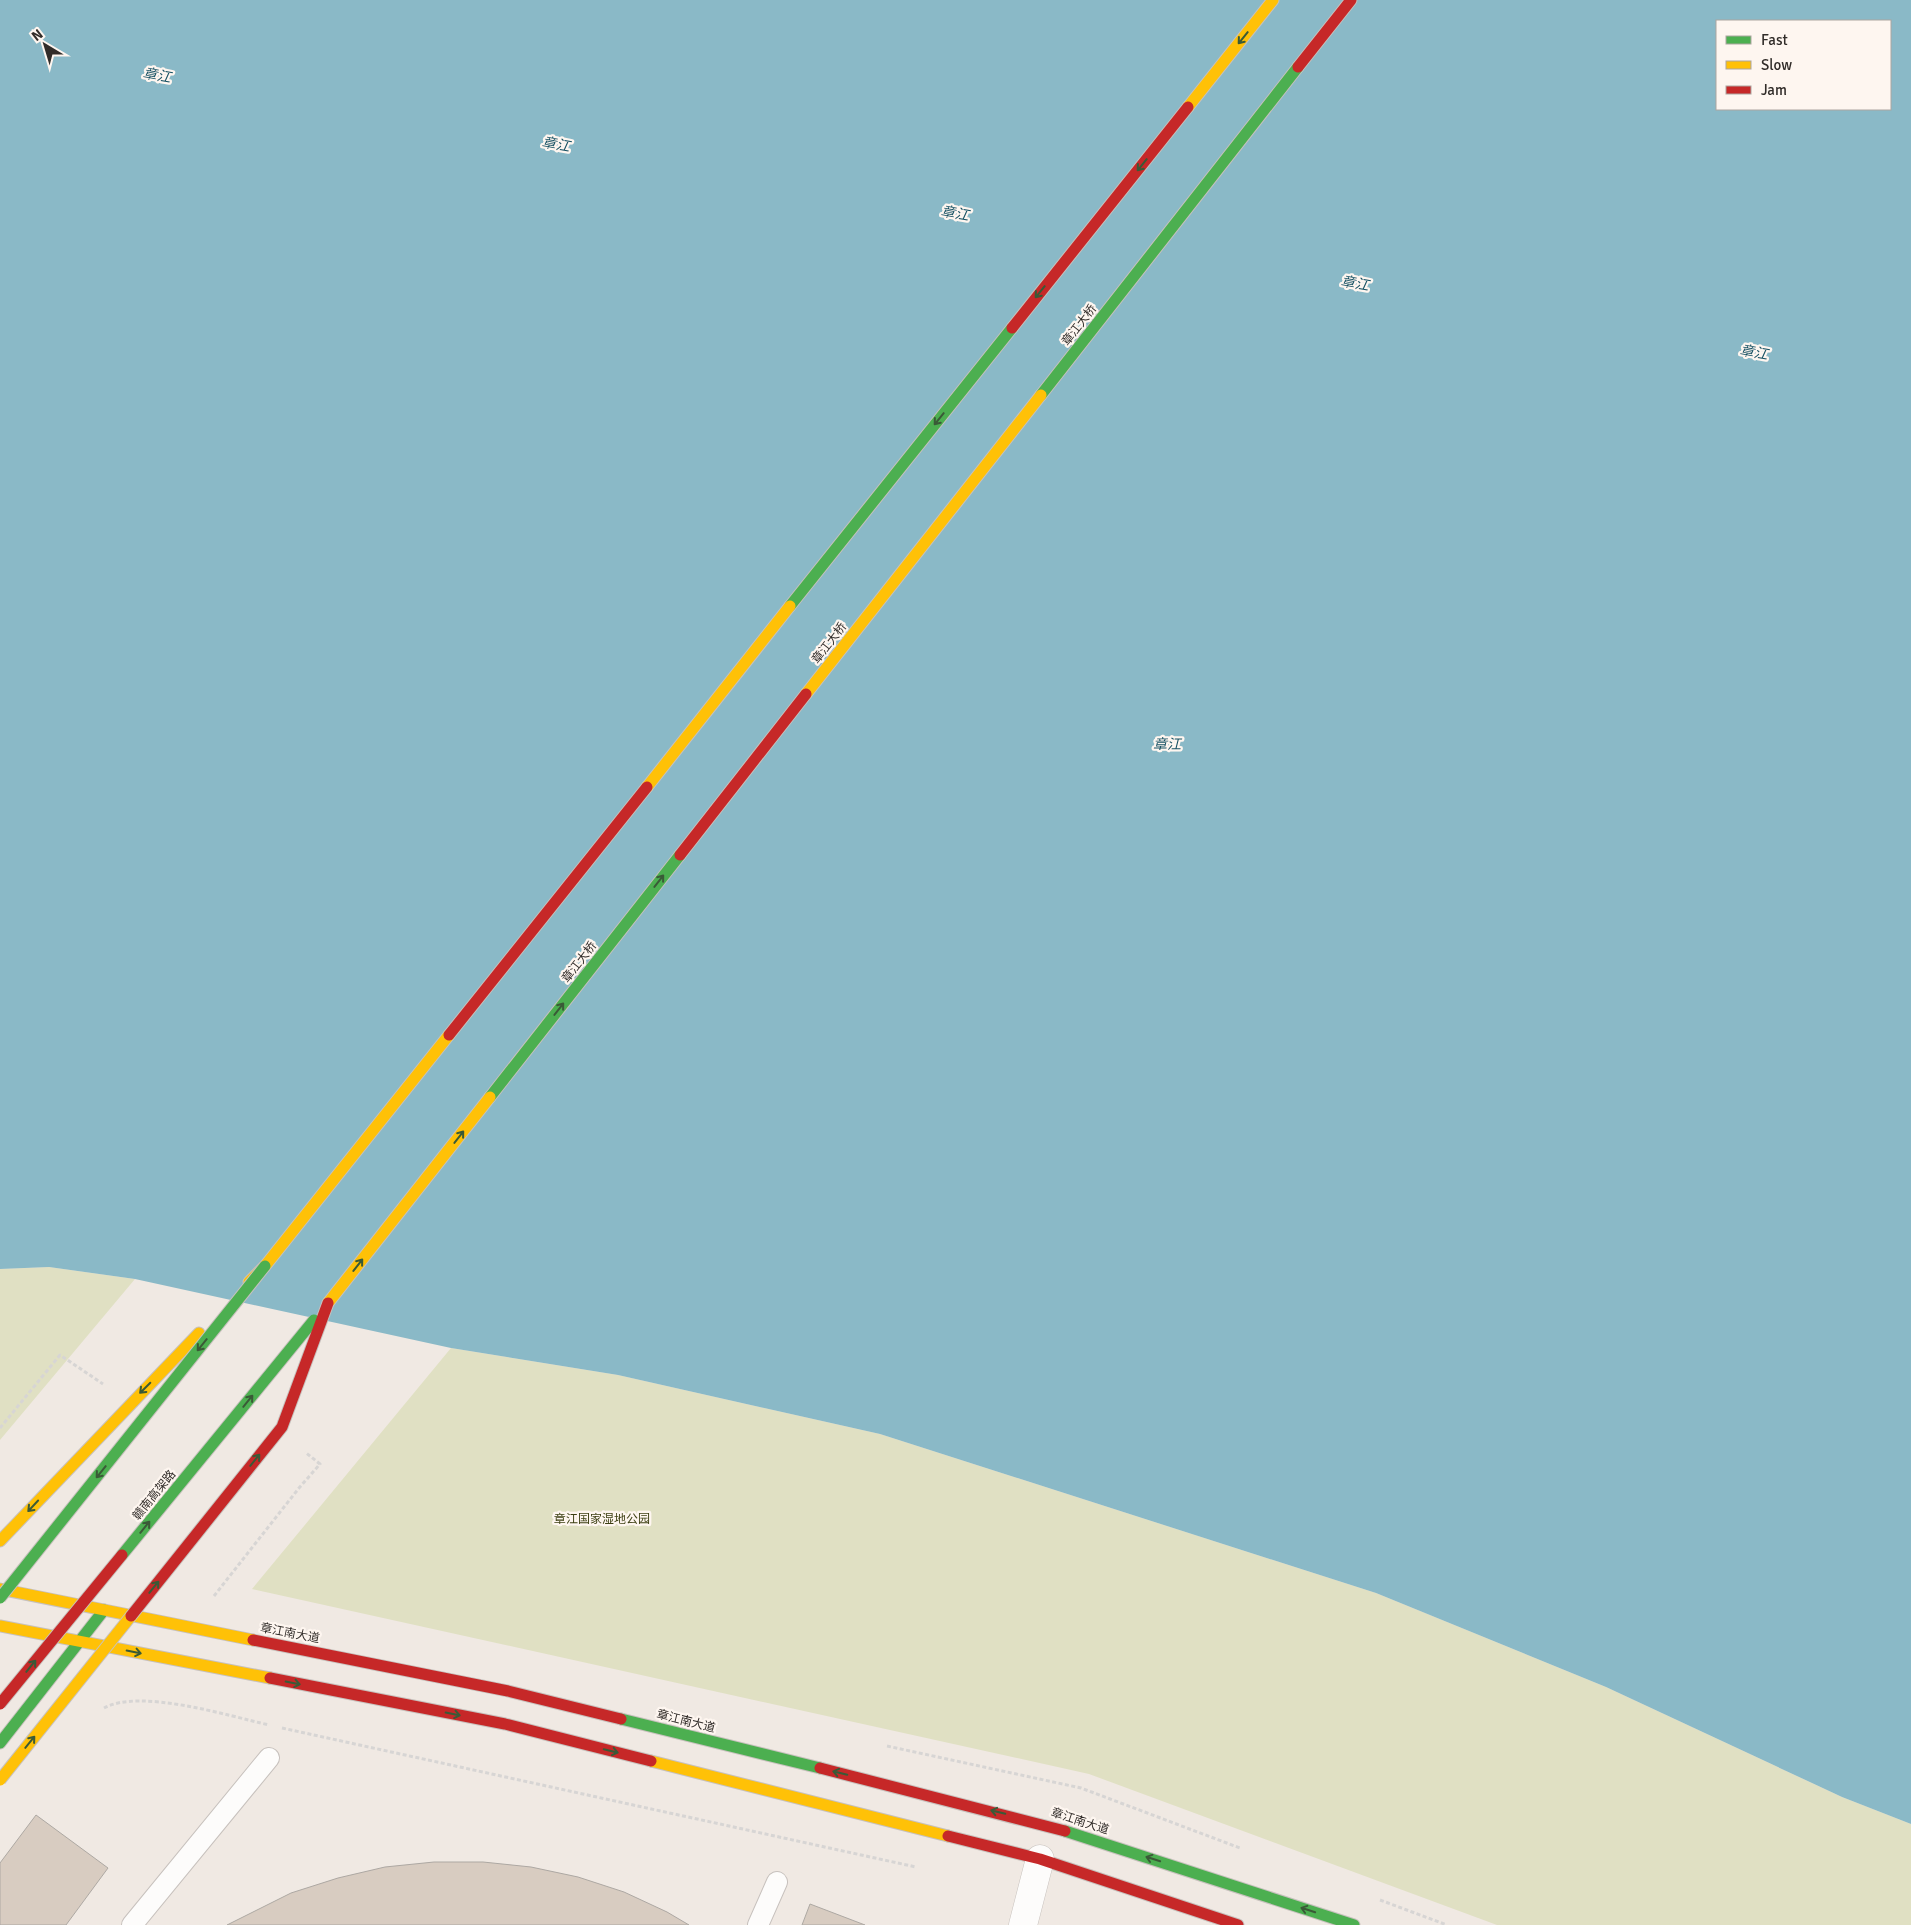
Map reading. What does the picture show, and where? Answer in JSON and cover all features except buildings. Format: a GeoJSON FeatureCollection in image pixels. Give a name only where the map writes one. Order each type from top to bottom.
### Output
{"type":"FeatureCollection","features":[{"type":"Feature","properties":{"kind":"main road"},"geometry":{"type":"LineString","coordinates":[[0,1598],[1273,0]]}},
{"type":"Feature","properties":{"kind":"main road","name":"章江大桥"},"geometry":{"type":"LineString","coordinates":[[328,1303],[1351,0]]}},
{"type":"Feature","properties":{"kind":"main road"},"geometry":{"type":"LineString","coordinates":[[0,1541],[131,1402],[265,1266]]}},
{"type":"Feature","properties":{"kind":"main road"},"geometry":{"type":"LineString","coordinates":[[0,1780],[282,1427],[328,1303]]}},
{"type":"Feature","properties":{"kind":"main road","name":"赣南高架路"},"geometry":{"type":"LineString","coordinates":[[0,1704],[328,1303]]}},
{"type":"Feature","properties":{"kind":"main road","name":"章江南大道"},"geometry":{"type":"LineString","coordinates":[[0,1589],[508,1691],[1032,1820],[1354,1925]]}},
{"type":"Feature","properties":{"kind":"main road"},"geometry":{"type":"LineString","coordinates":[[0,1743],[81,1642],[104,1610]]}},
{"type":"Feature","properties":{"kind":"main road"},"geometry":{"type":"LineString","coordinates":[[0,1626],[505,1724],[1040,1859],[1238,1925]]}},
{"type":"Feature","properties":{"kind":"street"},"geometry":{"type":"LineString","coordinates":[[1023,1925],[1040,1859]]}},
{"type":"Feature","properties":{"kind":"lane"},"geometry":{"type":"LineString","coordinates":[[132,1925],[269,1758]]}},
{"type":"Feature","properties":{"kind":"lane"},"geometry":{"type":"LineString","coordinates":[[758,1925],[777,1882]]}},
{"type":"Feature","properties":{"kind":"path"},"geometry":{"type":"LineString","coordinates":[[0,1428],[60,1355],[96,1380]]}},
{"type":"Feature","properties":{"kind":"path"},"geometry":{"type":"LineString","coordinates":[[212,1599],[320,1464],[304,1451]]}},
{"type":"Feature","properties":{"kind":"path"},"geometry":{"type":"LineString","coordinates":[[99,1711],[114,1702],[158,1701],[920,1868]]}},
{"type":"Feature","properties":{"kind":"green space"},"geometry":{"type":"Polygon","coordinates":[[[49,1267],[135,1279],[0,1440],[0,1269],[49,1267]]]}},
{"type":"Feature","properties":{"kind":"green space","name":"章江国家湿地公园"},"geometry":{"type":"Polygon","coordinates":[[[451,1348],[618,1375],[880,1434],[1376,1593],[1606,1687],[1842,1797],[1911,1824],[1911,1925],[1497,1925],[1089,1774],[252,1589],[451,1348]]]}},
{"type":"Feature","properties":{"kind":"water","name":"章江"},"geometry":{"type":"Polygon","coordinates":[[[0,0],[1911,0],[1911,1824],[1842,1797],[1606,1687],[1376,1593],[880,1434],[618,1375],[451,1348],[135,1279],[49,1267],[0,1269],[0,0]]]}},
{"type":"Feature","properties":{"kind":"traffic: fast"},"geometry":{"type":"LineString","coordinates":[[1041,395],[1298,67]]}},
{"type":"Feature","properties":{"kind":"traffic: fast"},"geometry":{"type":"LineString","coordinates":[[790,606],[1012,328]]}},
{"type":"Feature","properties":{"kind":"traffic: fast"},"geometry":{"type":"LineString","coordinates":[[490,1097],[680,855]]}},
{"type":"Feature","properties":{"kind":"traffic: fast"},"geometry":{"type":"LineString","coordinates":[[0,1598],[265,1266]]}},
{"type":"Feature","properties":{"kind":"traffic: fast"},"geometry":{"type":"LineString","coordinates":[[122,1555],[314,1320]]}},
{"type":"Feature","properties":{"kind":"traffic: fast"},"geometry":{"type":"LineString","coordinates":[[0,1743],[104,1610]]}},
{"type":"Feature","properties":{"kind":"traffic: fast"},"geometry":{"type":"LineString","coordinates":[[621,1719],[820,1768]]}},
{"type":"Feature","properties":{"kind":"traffic: fast"},"geometry":{"type":"LineString","coordinates":[[1065,1831],[1354,1925]]}},
{"type":"Feature","properties":{"kind":"traffic: slow"},"geometry":{"type":"LineString","coordinates":[[1188,107],[1273,0]]}},
{"type":"Feature","properties":{"kind":"traffic: slow"},"geometry":{"type":"LineString","coordinates":[[806,694],[1041,395]]}},
{"type":"Feature","properties":{"kind":"traffic: slow"},"geometry":{"type":"LineString","coordinates":[[647,787],[790,606]]}},
{"type":"Feature","properties":{"kind":"traffic: slow"},"geometry":{"type":"LineString","coordinates":[[249,1282],[265,1266],[449,1035]]}},
{"type":"Feature","properties":{"kind":"traffic: slow"},"geometry":{"type":"LineString","coordinates":[[328,1303],[490,1097]]}},
{"type":"Feature","properties":{"kind":"traffic: slow"},"geometry":{"type":"LineString","coordinates":[[0,1541],[199,1333]]}},
{"type":"Feature","properties":{"kind":"traffic: slow"},"geometry":{"type":"LineString","coordinates":[[0,1589],[253,1640]]}},
{"type":"Feature","properties":{"kind":"traffic: slow"},"geometry":{"type":"LineString","coordinates":[[0,1780],[131,1616]]}},
{"type":"Feature","properties":{"kind":"traffic: slow"},"geometry":{"type":"LineString","coordinates":[[0,1626],[270,1678]]}},
{"type":"Feature","properties":{"kind":"traffic: slow"},"geometry":{"type":"LineString","coordinates":[[651,1761],[948,1836]]}},
{"type":"Feature","properties":{"kind":"traffic: jam"},"geometry":{"type":"LineString","coordinates":[[1298,67],[1351,0]]}},
{"type":"Feature","properties":{"kind":"traffic: jam"},"geometry":{"type":"LineString","coordinates":[[1012,328],[1188,107]]}},
{"type":"Feature","properties":{"kind":"traffic: jam"},"geometry":{"type":"LineString","coordinates":[[680,855],[806,694]]}},
{"type":"Feature","properties":{"kind":"traffic: jam"},"geometry":{"type":"LineString","coordinates":[[449,1035],[647,787]]}},
{"type":"Feature","properties":{"kind":"traffic: jam"},"geometry":{"type":"LineString","coordinates":[[131,1616],[282,1427],[328,1303]]}},
{"type":"Feature","properties":{"kind":"traffic: jam"},"geometry":{"type":"LineString","coordinates":[[0,1704],[122,1555]]}},
{"type":"Feature","properties":{"kind":"traffic: jam"},"geometry":{"type":"LineString","coordinates":[[253,1640],[508,1691],[621,1719]]}},
{"type":"Feature","properties":{"kind":"traffic: jam"},"geometry":{"type":"LineString","coordinates":[[270,1678],[505,1724],[651,1761]]}},
{"type":"Feature","properties":{"kind":"traffic: jam"},"geometry":{"type":"LineString","coordinates":[[820,1768],[1065,1831]]}},
{"type":"Feature","properties":{"kind":"traffic: jam"},"geometry":{"type":"LineString","coordinates":[[948,1836],[1040,1859],[1238,1925]]}}]}
